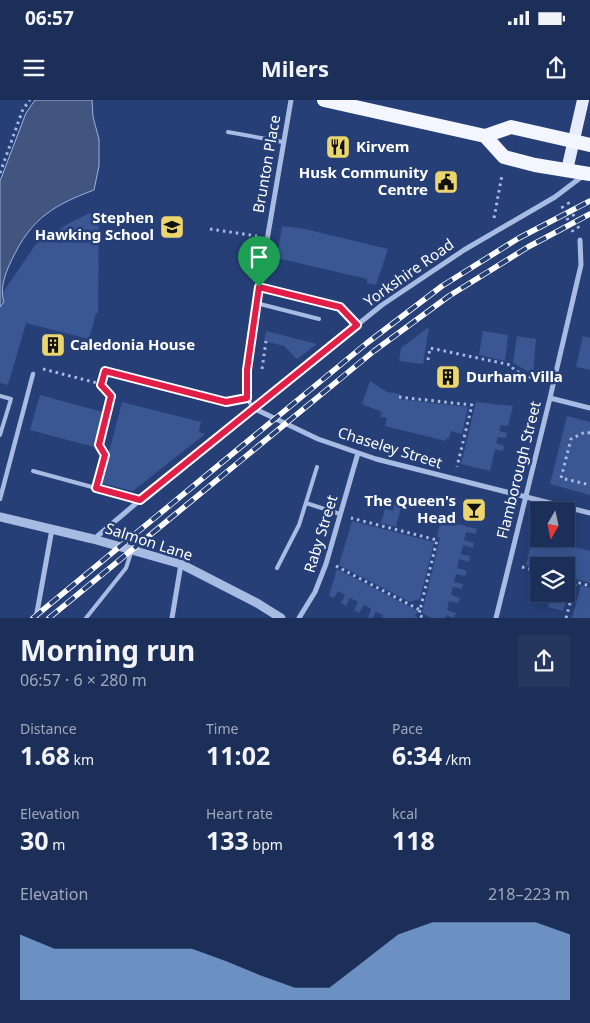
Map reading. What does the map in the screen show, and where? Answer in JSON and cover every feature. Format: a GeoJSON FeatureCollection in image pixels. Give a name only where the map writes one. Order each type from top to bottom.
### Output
{"type":"FeatureCollection","features":[{"type":"Feature","properties":{"kind":"highway"},"geometry":{"type":"LineString","coordinates":[[324,100],[485,136],[511,127],[590,145]]}},
{"type":"Feature","properties":{"kind":"highway"},"geometry":{"type":"LineString","coordinates":[[485,136],[504,157],[535,165],[589,171]]}},
{"type":"Feature","properties":{"kind":"main road"},"geometry":{"type":"LineString","coordinates":[[567,170],[583,100]]}},
{"type":"Feature","properties":{"kind":"street","name":"Brunton Place"},"geometry":{"type":"LineString","coordinates":[[247,370],[256,303],[291,100]]}},
{"type":"Feature","properties":{"kind":"street","name":"Yorkshire Road"},"geometry":{"type":"LineString","coordinates":[[93,539],[253,408],[382,306],[464,250],[558,195],[589,171]]}},
{"type":"Feature","properties":{"kind":"street","name":"Flamborough Street"},"geometry":{"type":"LineString","coordinates":[[496,618],[581,265],[580,240]]}},
{"type":"Feature","properties":{"kind":"street"},"geometry":{"type":"LineString","coordinates":[[0,499],[33,374]]}},
{"type":"Feature","properties":{"kind":"street"},"geometry":{"type":"LineString","coordinates":[[550,398],[590,408]]}},
{"type":"Feature","properties":{"kind":"street","name":"Chaseley Street"},"geometry":{"type":"LineString","coordinates":[[253,408],[318,439],[358,453],[446,478],[590,513]]}},
{"type":"Feature","properties":{"kind":"street","name":"Raby Street"},"geometry":{"type":"LineString","coordinates":[[299,618],[316,592],[358,453]]}},
{"type":"Feature","properties":{"kind":"street","name":"Salmon Lane"},"geometry":{"type":"LineString","coordinates":[[0,517],[52,528],[181,564],[257,603],[281,618]]}},
{"type":"Feature","properties":{"kind":"street"},"geometry":{"type":"LineString","coordinates":[[36,618],[52,528]]}},
{"type":"Feature","properties":{"kind":"street"},"geometry":{"type":"LineString","coordinates":[[172,618],[181,564]]}},
{"type":"Feature","properties":{"kind":"lane"},"geometry":{"type":"LineString","coordinates":[[228,132],[284,142]]}},
{"type":"Feature","properties":{"kind":"lane"},"geometry":{"type":"LineString","coordinates":[[256,303],[320,319]]}},
{"type":"Feature","properties":{"kind":"lane","name":"Brunton Place"},"geometry":{"type":"LineString","coordinates":[[247,370],[247,398]]}},
{"type":"Feature","properties":{"kind":"lane"},"geometry":{"type":"LineString","coordinates":[[105,371],[226,402],[247,398],[253,408]]}},
{"type":"Feature","properties":{"kind":"lane"},"geometry":{"type":"LineString","coordinates":[[0,396],[11,399],[0,435]]}},
{"type":"Feature","properties":{"kind":"lane"},"geometry":{"type":"LineString","coordinates":[[277,568],[299,525],[317,466]]}},
{"type":"Feature","properties":{"kind":"lane"},"geometry":{"type":"LineString","coordinates":[[33,472],[140,500]]}},
{"type":"Feature","properties":{"kind":"lane"},"geometry":{"type":"LineString","coordinates":[[306,503],[340,514]]}},
{"type":"Feature","properties":{"kind":"lane"},"geometry":{"type":"LineString","coordinates":[[86,618],[126,568],[132,550]]}},
{"type":"Feature","properties":{"kind":"path"},"geometry":{"type":"LineString","coordinates":[[0,173],[23,110],[30,100]]}},
{"type":"Feature","properties":{"kind":"path"},"geometry":{"type":"LineString","coordinates":[[493,224],[502,174]]}},
{"type":"Feature","properties":{"kind":"path"},"geometry":{"type":"LineString","coordinates":[[558,195],[568,201],[582,235],[580,240],[575,238],[558,195]]}},
{"type":"Feature","properties":{"kind":"path"},"geometry":{"type":"LineString","coordinates":[[210,229],[267,238]]}},
{"type":"Feature","properties":{"kind":"path"},"geometry":{"type":"LineString","coordinates":[[259,287],[340,307],[357,325]]}},
{"type":"Feature","properties":{"kind":"path"},"geometry":{"type":"LineString","coordinates":[[262,369],[266,341]]}},
{"type":"Feature","properties":{"kind":"path"},"geometry":{"type":"LineString","coordinates":[[428,360],[430,348],[511,365],[514,370],[539,381]]}},
{"type":"Feature","properties":{"kind":"path"},"geometry":{"type":"LineString","coordinates":[[33,374],[35,367],[101,385],[111,396],[99,445],[105,455],[96,488]]}},
{"type":"Feature","properties":{"kind":"path"},"geometry":{"type":"LineString","coordinates":[[101,385],[105,371]]}},
{"type":"Feature","properties":{"kind":"path"},"geometry":{"type":"LineString","coordinates":[[399,396],[472,405],[457,467]]}},
{"type":"Feature","properties":{"kind":"path"},"geometry":{"type":"LineString","coordinates":[[590,433],[585,432],[571,439],[561,478],[590,486]]}},
{"type":"Feature","properties":{"kind":"path"},"geometry":{"type":"LineString","coordinates":[[350,518],[438,540],[419,615],[424,618]]}},
{"type":"Feature","properties":{"kind":"path"},"geometry":{"type":"LineString","coordinates":[[335,565],[420,610]]}},
{"type":"Feature","properties":{"kind":"path"},"geometry":{"type":"LineString","coordinates":[[522,567],[530,569]]}},
{"type":"Feature","properties":{"kind":"path"},"geometry":{"type":"LineString","coordinates":[[566,618],[576,581],[590,586]]}},
{"type":"Feature","properties":{"kind":"shaded area"},"geometry":{"type":"Polygon","coordinates":[[[35,100],[92,100],[93,117],[99,139],[99,166],[94,190],[52,210],[41,218],[23,239],[4,280],[2,289],[4,302],[0,307],[0,181],[26,113],[35,100]]]}},
{"type":"Feature","properties":{"kind":"shaded area"},"geometry":{"type":"Polygon","coordinates":[[[90,213],[99,214],[98,313],[96,313],[89,339],[26,323],[8,385],[0,383],[0,307],[4,302],[1,295],[36,244],[71,222],[90,213]]]}},
{"type":"Feature","properties":{"kind":"shaded area"},"geometry":{"type":"Polygon","coordinates":[[[282,226],[305,229],[388,249],[376,285],[367,283],[367,279],[277,258],[282,226]]]}},
{"type":"Feature","properties":{"kind":"shaded area"},"geometry":{"type":"Polygon","coordinates":[[[429,327],[423,364],[399,361],[401,348],[429,327]]]}},
{"type":"Feature","properties":{"kind":"shaded area"},"geometry":{"type":"Polygon","coordinates":[[[266,331],[317,344],[297,359],[284,346],[264,341],[266,331]]]}},
{"type":"Feature","properties":{"kind":"shaded area"},"geometry":{"type":"Polygon","coordinates":[[[483,331],[508,335],[505,361],[479,355],[483,331]]]}},
{"type":"Feature","properties":{"kind":"shaded area"},"geometry":{"type":"Polygon","coordinates":[[[517,336],[536,339],[533,374],[513,363],[517,336]]]}},
{"type":"Feature","properties":{"kind":"shaded area"},"geometry":{"type":"Polygon","coordinates":[[[583,336],[590,338],[590,370],[576,367],[583,336]]]}},
{"type":"Feature","properties":{"kind":"shaded area"},"geometry":{"type":"Polygon","coordinates":[[[370,381],[387,392],[400,394],[399,399],[468,407],[462,434],[451,431],[449,439],[446,438],[446,441],[385,426],[387,418],[380,417],[382,412],[362,404],[370,381]]]}},
{"type":"Feature","properties":{"kind":"shaded area"},"geometry":{"type":"Polygon","coordinates":[[[40,395],[103,412],[94,447],[30,430],[40,395]]]}},
{"type":"Feature","properties":{"kind":"shaded area"},"geometry":{"type":"Polygon","coordinates":[[[122,402],[201,422],[199,432],[205,434],[133,491],[101,483],[122,402]]]}},
{"type":"Feature","properties":{"kind":"shaded area"},"geometry":{"type":"Polygon","coordinates":[[[476,402],[513,406],[508,426],[501,425],[499,431],[507,433],[506,438],[498,437],[496,443],[504,446],[503,451],[495,449],[490,471],[461,464],[476,402]]]}},
{"type":"Feature","properties":{"kind":"shaded area"},"geometry":{"type":"Polygon","coordinates":[[[567,416],[590,422],[590,495],[550,484],[567,416]]]}},
{"type":"Feature","properties":{"kind":"shaded area"},"geometry":{"type":"Polygon","coordinates":[[[395,501],[402,502],[396,527],[381,523],[385,509],[393,511],[395,501]]]}},
{"type":"Feature","properties":{"kind":"shaded area"},"geometry":{"type":"Polygon","coordinates":[[[441,520],[477,529],[476,534],[466,532],[464,540],[474,543],[473,548],[463,545],[461,554],[470,556],[469,562],[459,559],[457,568],[467,571],[465,576],[456,574],[454,582],[463,584],[462,589],[453,587],[451,595],[460,598],[458,603],[449,601],[447,610],[456,613],[454,618],[446,615],[445,618],[431,618],[422,613],[440,538],[437,537],[441,520]]]}},
{"type":"Feature","properties":{"kind":"shaded area"},"geometry":{"type":"Polygon","coordinates":[[[352,521],[434,542],[420,599],[410,602],[339,565],[352,521]]]}},
{"type":"Feature","properties":{"kind":"shaded area"},"geometry":{"type":"Polygon","coordinates":[[[575,547],[590,551],[590,583],[575,579],[575,557],[530,557],[530,566],[526,565],[530,548],[575,547]]]}},
{"type":"Feature","properties":{"kind":"shaded area"},"geometry":{"type":"Polygon","coordinates":[[[337,569],[418,611],[415,616],[418,618],[382,618],[383,615],[376,612],[372,618],[368,618],[371,609],[364,605],[359,613],[354,610],[358,602],[350,598],[346,606],[341,603],[345,595],[338,591],[334,598],[329,596],[337,569]]]}},
{"type":"Feature","properties":{"kind":"shaded area"},"geometry":{"type":"Polygon","coordinates":[[[581,585],[590,588],[590,618],[572,618],[581,585]]]}},
{"type":"Feature","properties":{"kind":"shaded area"},"geometry":{"type":"Polygon","coordinates":[[[549,602],[566,602],[563,611],[548,607],[549,602]]]}},
{"type":"Feature","properties":{"kind":"railway"},"geometry":{"type":"LineString","coordinates":[[33,618],[367,343],[442,286],[519,238],[590,201]]}},
{"type":"Feature","properties":{"kind":"railway"},"geometry":{"type":"LineString","coordinates":[[49,618],[374,351],[449,296],[528,247],[590,214]]}},
{"type":"Feature","properties":{"kind":"place","name":"Kirvem"},"geometry":{"type":"Point","coordinates":[338,147]}},
{"type":"Feature","properties":{"kind":"place","name":"Husk Community Centre"},"geometry":{"type":"Point","coordinates":[446,182]}},
{"type":"Feature","properties":{"kind":"place","name":"Stephen Hawking School"},"geometry":{"type":"Point","coordinates":[172,227]}},
{"type":"Feature","properties":{"kind":"place","name":"Caledonia House"},"geometry":{"type":"Point","coordinates":[53,345]}},
{"type":"Feature","properties":{"kind":"place","name":"Durham Villa"},"geometry":{"type":"Point","coordinates":[448,377]}},
{"type":"Feature","properties":{"kind":"place","name":"The Queen's Head"},"geometry":{"type":"Point","coordinates":[474,510]}},
{"type":"Feature","properties":{"kind":"route"},"geometry":{"type":"LineString","coordinates":[[259,287],[340,307],[357,325],[140,500],[96,488],[105,455],[99,445],[111,396],[101,385],[105,371],[226,402],[247,398],[247,370],[259,287]]}}]}
